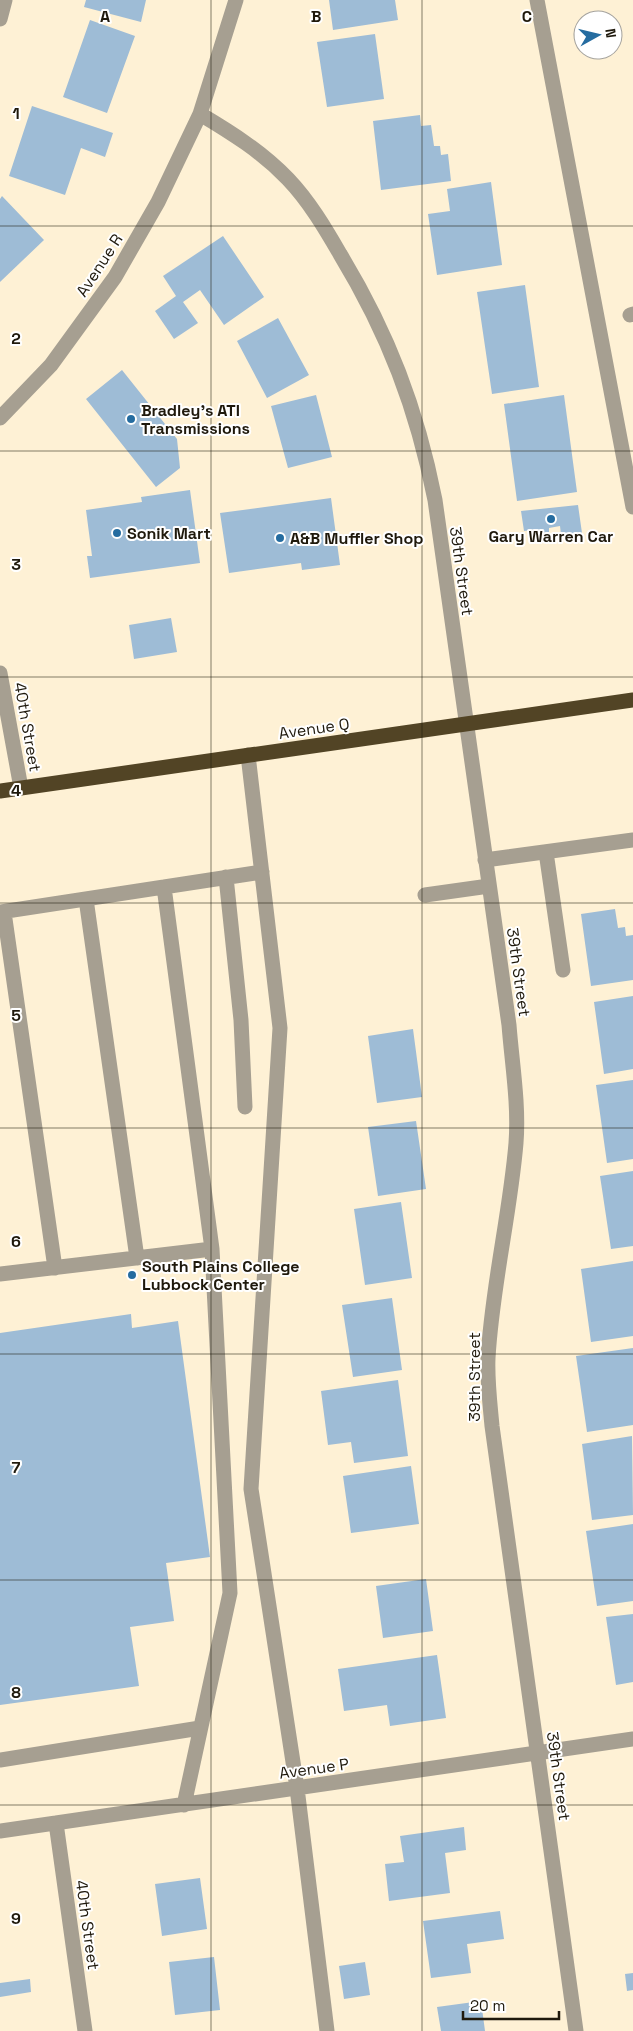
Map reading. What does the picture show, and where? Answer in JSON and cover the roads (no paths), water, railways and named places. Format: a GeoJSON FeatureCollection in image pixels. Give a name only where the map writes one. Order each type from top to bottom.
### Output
{"type":"FeatureCollection","features":[{"type":"Feature","properties":{"kind":"highway","name":"Avenue Q"},"geometry":{"type":"LineString","coordinates":[[0,791],[633,700]]}},
{"type":"Feature","properties":{"kind":"street"},"geometry":{"type":"LineString","coordinates":[[0,18],[5,0]]}},
{"type":"Feature","properties":{"kind":"street"},"geometry":{"type":"LineString","coordinates":[[200,114],[236,0]]}},
{"type":"Feature","properties":{"kind":"street"},"geometry":{"type":"LineString","coordinates":[[537,0],[633,506]]}},
{"type":"Feature","properties":{"kind":"street","name":"Avenue R"},"geometry":{"type":"LineString","coordinates":[[0,418],[51,365],[115,277],[158,202],[200,114]]}},
{"type":"Feature","properties":{"kind":"street","name":"39th Street"},"geometry":{"type":"LineString","coordinates":[[200,114],[241,138],[267,159],[290,181],[322,223],[354,277],[394,356],[427,460],[509,1025],[516,1140],[511,1188],[492,1314],[488,1360],[492,1426],[576,2031]]}},
{"type":"Feature","properties":{"kind":"street","name":"40th Street"},"geometry":{"type":"LineString","coordinates":[[0,672],[21,788]]}},
{"type":"Feature","properties":{"kind":"street"},"geometry":{"type":"LineString","coordinates":[[248,755],[280,1028],[251,1489],[297,1788],[327,2031]]}},
{"type":"Feature","properties":{"kind":"street"},"geometry":{"type":"LineString","coordinates":[[485,860],[633,840]]}},
{"type":"Feature","properties":{"kind":"street"},"geometry":{"type":"LineString","coordinates":[[546,852],[563,970]]}},
{"type":"Feature","properties":{"kind":"street"},"geometry":{"type":"LineString","coordinates":[[55,1268],[2,912],[262,872]]}},
{"type":"Feature","properties":{"kind":"street"},"geometry":{"type":"LineString","coordinates":[[226,877],[241,1020],[245,1107]]}},
{"type":"Feature","properties":{"kind":"street"},"geometry":{"type":"LineString","coordinates":[[425,895],[489,886]]}},
{"type":"Feature","properties":{"kind":"street"},"geometry":{"type":"LineString","coordinates":[[164,887],[212,1249],[230,1593],[184,1805]]}},
{"type":"Feature","properties":{"kind":"street"},"geometry":{"type":"LineString","coordinates":[[86,899],[137,1258]]}},
{"type":"Feature","properties":{"kind":"street"},"geometry":{"type":"LineString","coordinates":[[0,1274],[212,1249]]}},
{"type":"Feature","properties":{"kind":"street"},"geometry":{"type":"LineString","coordinates":[[0,1760],[200,1728]]}},
{"type":"Feature","properties":{"kind":"street","name":"Avenue P"},"geometry":{"type":"LineString","coordinates":[[0,1831],[633,1739]]}},
{"type":"Feature","properties":{"kind":"street","name":"40th Street"},"geometry":{"type":"LineString","coordinates":[[56,1823],[85,2031]]}},
{"type":"Feature","properties":{"kind":"place","name":"Bradley's ATI Transmissions"},"geometry":{"type":"Point","coordinates":[131,419]}},
{"type":"Feature","properties":{"kind":"place","name":"Gary Warren Car"},"geometry":{"type":"Point","coordinates":[551,519]}},
{"type":"Feature","properties":{"kind":"place","name":"Sonik Mart"},"geometry":{"type":"Point","coordinates":[117,533]}},
{"type":"Feature","properties":{"kind":"place","name":"A&B Muffler Shop"},"geometry":{"type":"Point","coordinates":[280,538]}},
{"type":"Feature","properties":{"kind":"place","name":"South Plains College Lubbock Center"},"geometry":{"type":"Point","coordinates":[132,1275]}}]}
